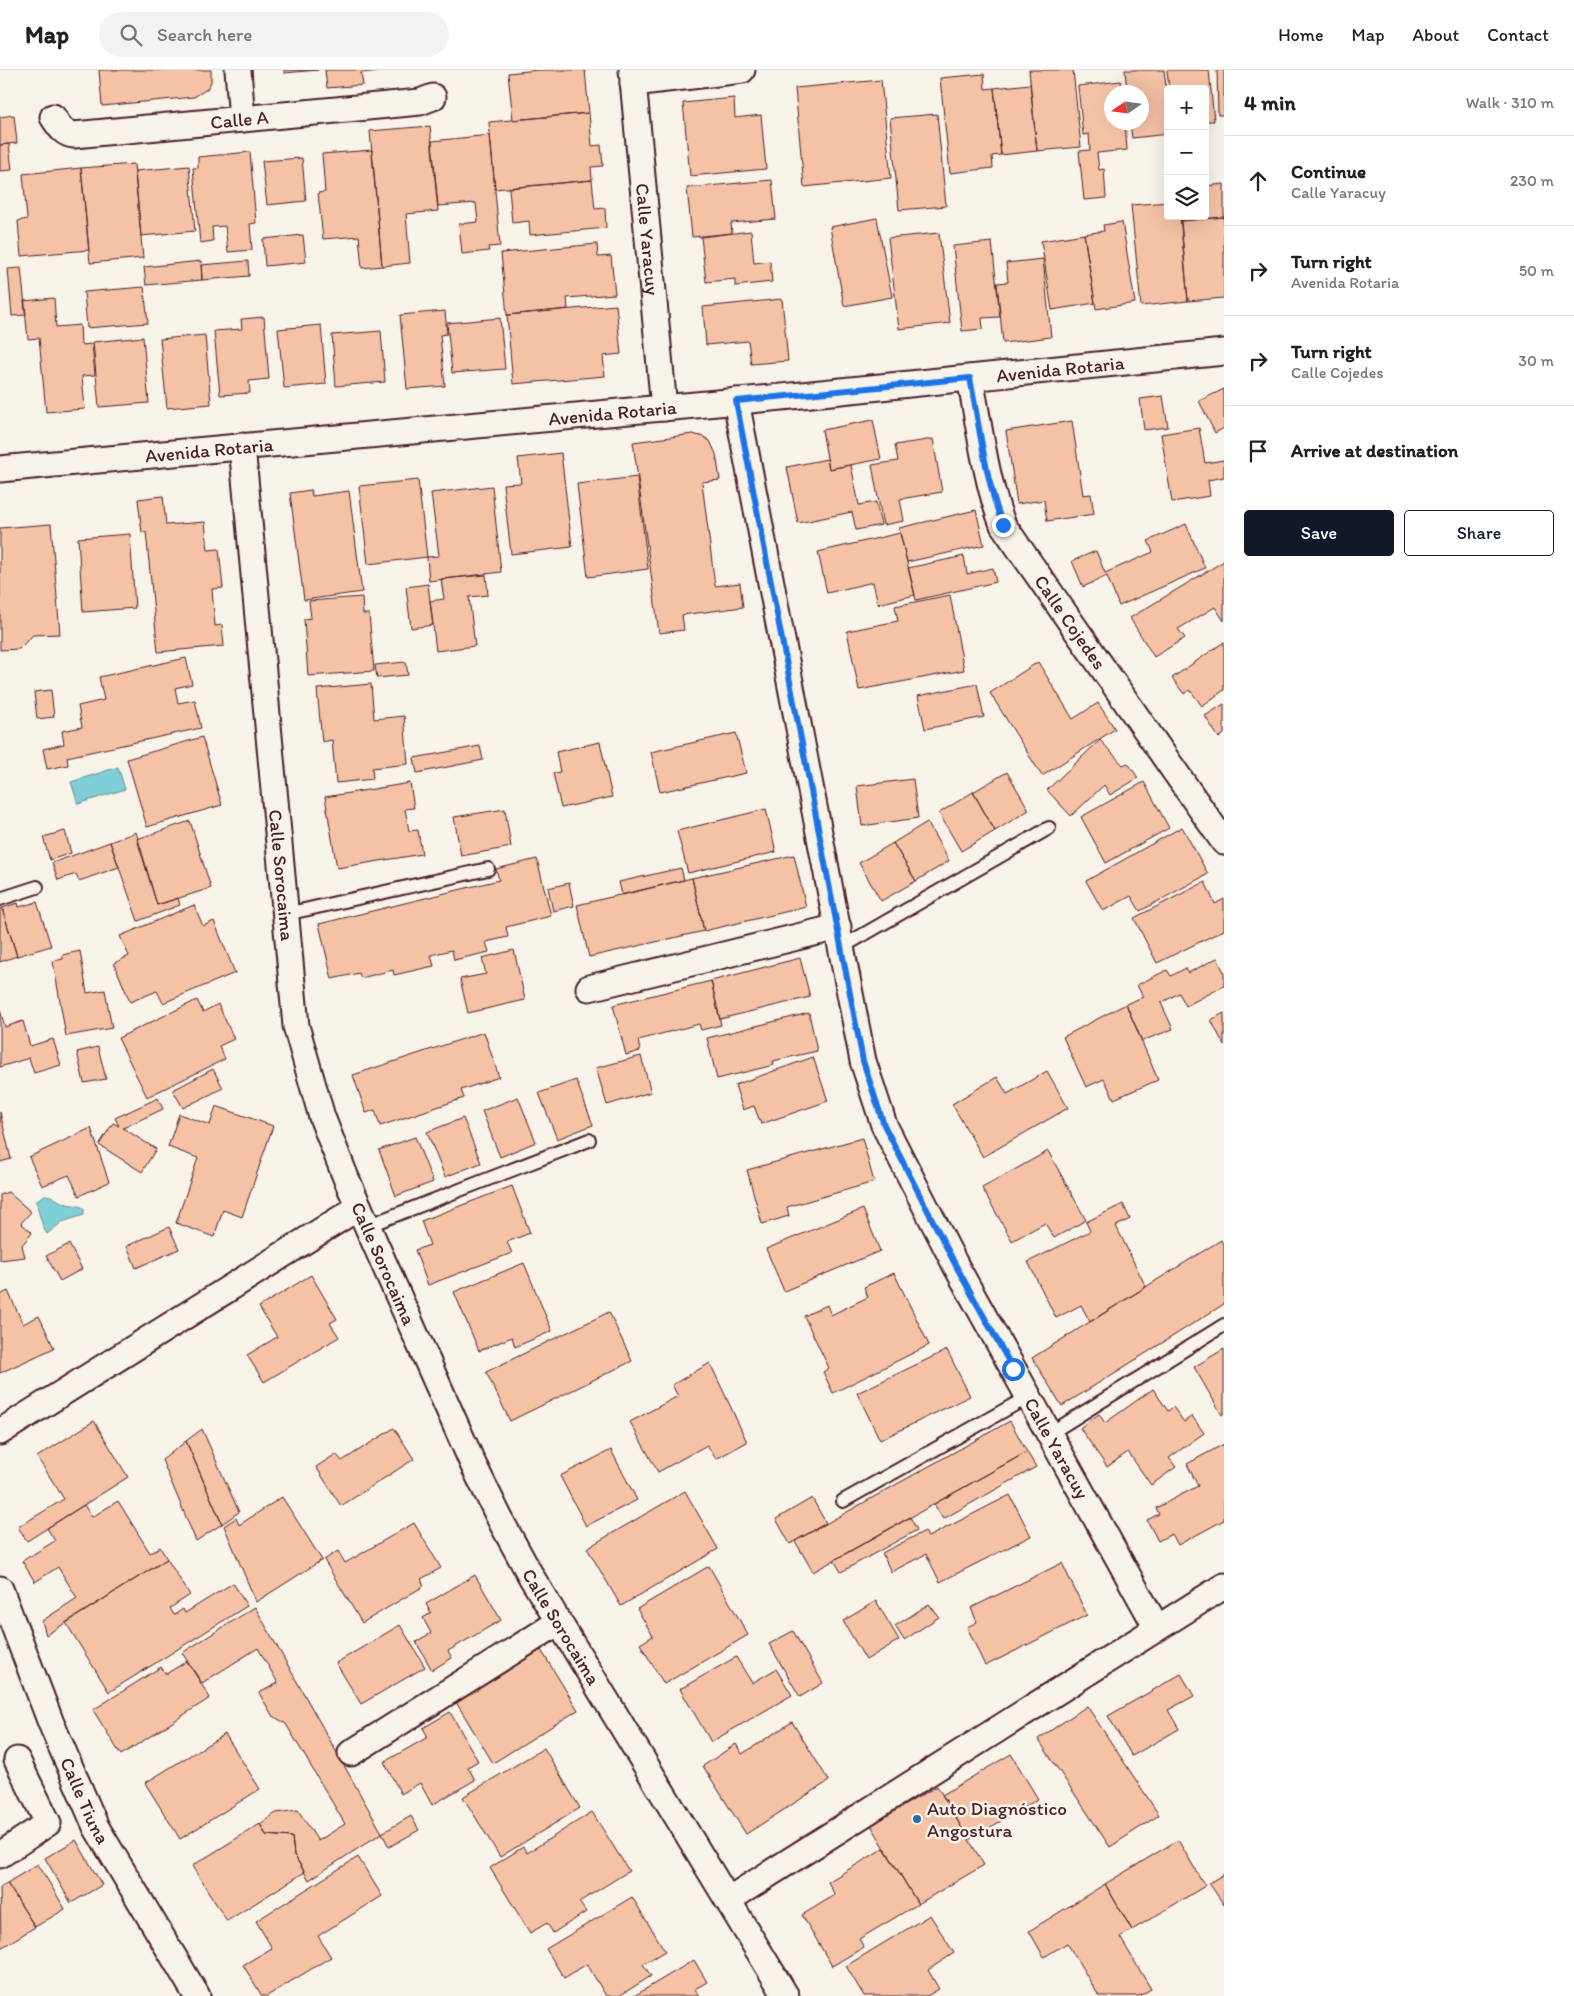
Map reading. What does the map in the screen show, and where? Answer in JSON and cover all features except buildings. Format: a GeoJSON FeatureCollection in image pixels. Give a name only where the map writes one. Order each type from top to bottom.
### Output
{"type":"FeatureCollection","features":[{"type":"Feature","properties":{"kind":"street"},"geometry":{"type":"LineString","coordinates":[[238,70],[242,119]]}},
{"type":"Feature","properties":{"kind":"street"},"geometry":{"type":"LineString","coordinates":[[632,76],[742,70]]}},
{"type":"Feature","properties":{"kind":"street","name":"Calle Yaracuy"},"geometry":{"type":"LineString","coordinates":[[632,76],[664,408]]}},
{"type":"Feature","properties":{"kind":"street","name":"Calle A"},"geometry":{"type":"LineString","coordinates":[[53,117],[62,131],[68,135],[74,135],[420,102],[433,97]]}},
{"type":"Feature","properties":{"kind":"street","name":"Avenida Rotaria"},"geometry":{"type":"LineString","coordinates":[[0,469],[664,408],[1224,352]]}},
{"type":"Feature","properties":{"kind":"street","name":"Calle Cojedes"},"geometry":{"type":"LineString","coordinates":[[970,378],[992,488],[1003,525],[1224,842]]}},
{"type":"Feature","properties":{"kind":"street","name":"Calle Yaracuy"},"geometry":{"type":"LineString","coordinates":[[736,401],[863,1061],[884,1125],[956,1266],[1157,1628]]}},
{"type":"Feature","properties":{"kind":"street","name":"Calle Sorocaima"},"geometry":{"type":"LineString","coordinates":[[242,446],[296,1026],[322,1117],[363,1217],[494,1508],[532,1578],[786,1996]]}},
{"type":"Feature","properties":{"kind":"street"},"geometry":{"type":"LineString","coordinates":[[588,988],[840,937]]}},
{"type":"Feature","properties":{"kind":"street"},"geometry":{"type":"LineString","coordinates":[[0,1432],[363,1217]]}},
{"type":"Feature","properties":{"kind":"street"},"geometry":{"type":"LineString","coordinates":[[728,1900],[1224,1586]]}},
{"type":"Feature","properties":{"kind":"street","name":"Calle Tiuna"},"geometry":{"type":"LineString","coordinates":[[0,1589],[51,1723],[96,1827],[197,1996]]}},
{"type":"Feature","properties":{"kind":"street"},"geometry":{"type":"LineString","coordinates":[[351,1753],[559,1622]]}},
{"type":"Feature","properties":{"kind":"street"},"geometry":{"type":"LineString","coordinates":[[4,1852],[48,1823],[17,1760]]}},
{"type":"Feature","properties":{"kind":"lane"},"geometry":{"type":"LineString","coordinates":[[840,937],[1049,828]]}},
{"type":"Feature","properties":{"kind":"lane"},"geometry":{"type":"LineString","coordinates":[[286,914],[488,869]]}},
{"type":"Feature","properties":{"kind":"lane"},"geometry":{"type":"LineString","coordinates":[[0,899],[36,887]]}},
{"type":"Feature","properties":{"kind":"lane"},"geometry":{"type":"LineString","coordinates":[[363,1217],[589,1140]]}},
{"type":"Feature","properties":{"kind":"lane"},"geometry":{"type":"LineString","coordinates":[[1049,1434],[1224,1325]]}},
{"type":"Feature","properties":{"kind":"lane"},"geometry":{"type":"LineString","coordinates":[[844,1501],[1028,1396]]}},
{"type":"Feature","properties":{"kind":"water"},"geometry":{"type":"Polygon","coordinates":[[[118,767],[125,789],[78,804],[71,782],[118,767]]]}},
{"type":"Feature","properties":{"kind":"water"},"geometry":{"type":"Polygon","coordinates":[[[45,1195],[67,1204],[82,1207],[84,1215],[62,1222],[47,1234],[37,1203],[37,1200],[45,1195]]]}},
{"type":"Feature","properties":{"kind":"place","name":"Auto Diagnóstico Angostura"},"geometry":{"type":"Point","coordinates":[917,1819]}},
{"type":"Feature","properties":{"kind":"route"},"geometry":{"type":"LineString","coordinates":[[1003,525],[992,488],[970,378],[736,401],[863,1061],[873,1096],[884,1125],[956,1266],[1013,1369]]}}]}
